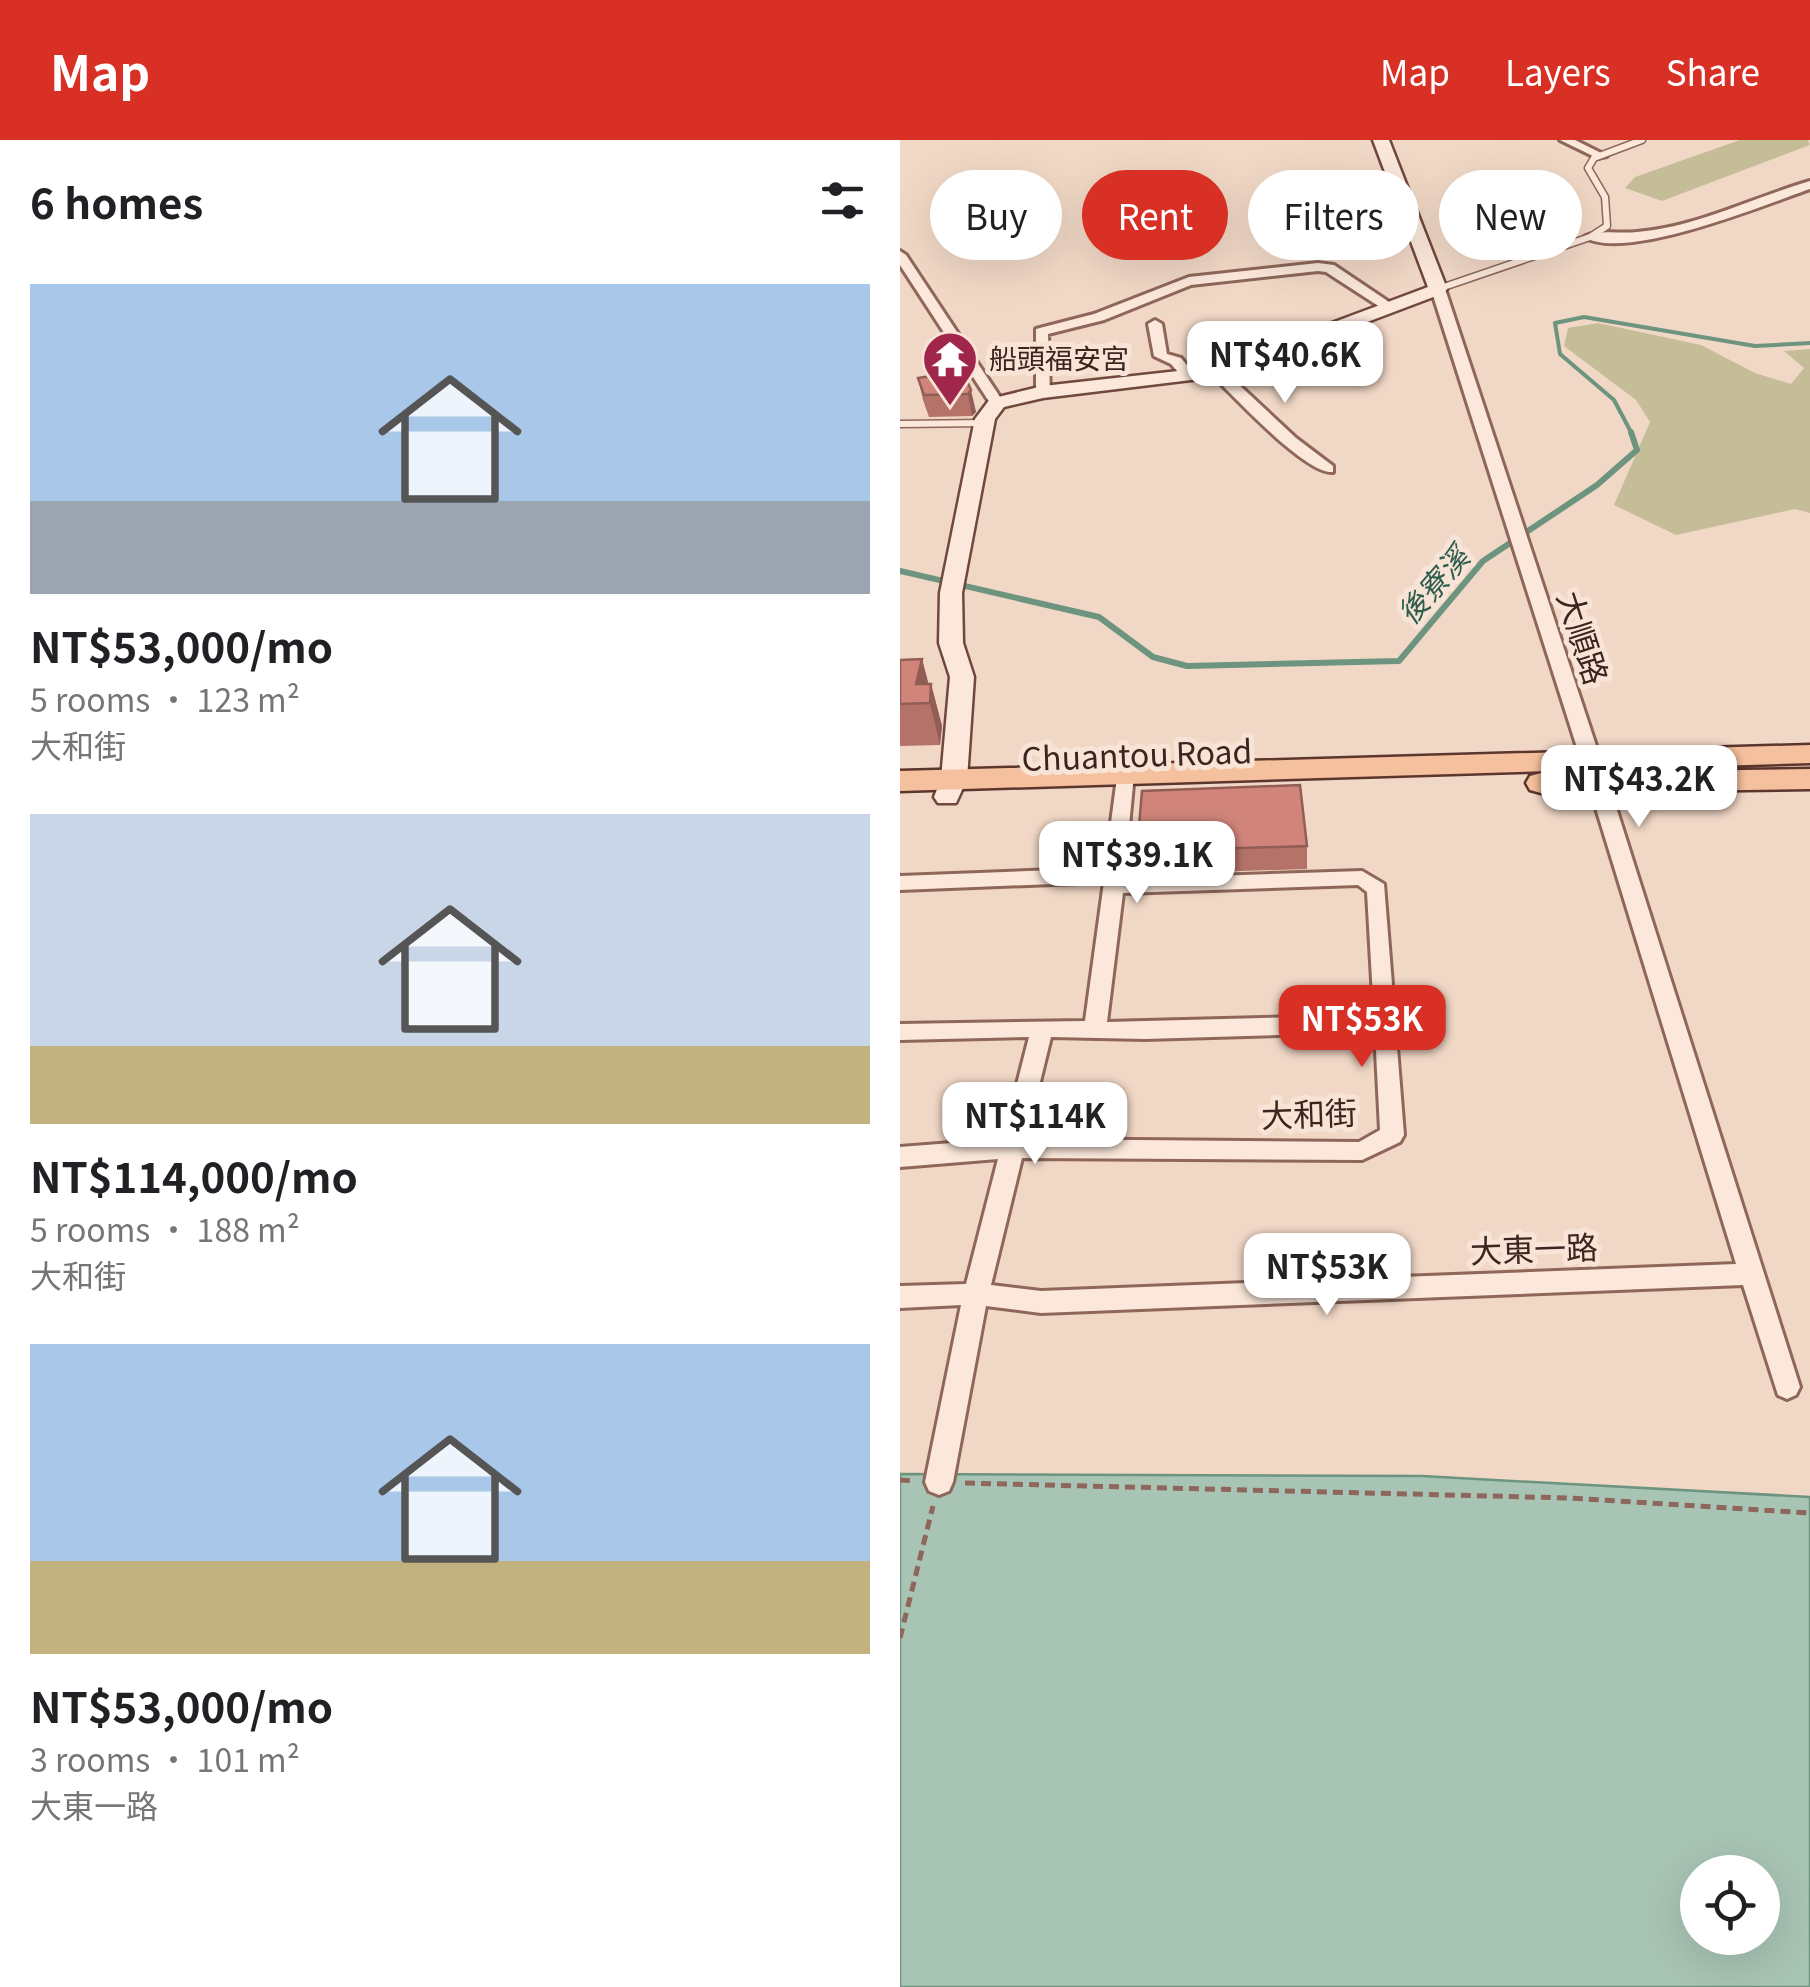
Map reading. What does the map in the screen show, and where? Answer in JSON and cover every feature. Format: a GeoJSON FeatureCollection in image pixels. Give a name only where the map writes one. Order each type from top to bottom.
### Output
{"type":"FeatureCollection","features":[{"type":"Feature","properties":{"kind":"main road","name":"Chuantou Road"},"geometry":{"type":"LineString","coordinates":[[900,798],[950,788],[1594,770],[1810,754]]}},
{"type":"Feature","properties":{"kind":"main road","name":"Chuantou Road"},"geometry":{"type":"LineString","coordinates":[[1594,770],[1810,779]]}},
{"type":"Feature","properties":{"kind":"main road","name":"Chuantou Road"},"geometry":{"type":"LineString","coordinates":[[900,781],[950,788]]}},
{"type":"Feature","properties":{"kind":"street","name":"大順路"},"geometry":{"type":"LineString","coordinates":[[1381,140],[1438,289],[1594,770],[1786,1387]]}},
{"type":"Feature","properties":{"kind":"street"},"geometry":{"type":"LineString","coordinates":[[1566,140],[1601,156]]}},
{"type":"Feature","properties":{"kind":"street"},"geometry":{"type":"LineString","coordinates":[[1590,237],[1617,240],[1694,225],[1810,185]]}},
{"type":"Feature","properties":{"kind":"street"},"geometry":{"type":"LineString","coordinates":[[900,255],[997,404]]}},
{"type":"Feature","properties":{"kind":"street"},"geometry":{"type":"LineString","coordinates":[[1042,392],[1041,332],[1099,317],[1189,281],[1330,268],[1388,306]]}},
{"type":"Feature","properties":{"kind":"street"},"geometry":{"type":"LineString","coordinates":[[950,788],[962,677],[950,643],[951,594],[985,423],[997,404],[1042,392],[1217,372],[1438,289]]}},
{"type":"Feature","properties":{"kind":"street"},"geometry":{"type":"LineString","coordinates":[[1156,324],[1161,356],[1176,361],[1189,376]]}},
{"type":"Feature","properties":{"kind":"street"},"geometry":{"type":"LineString","coordinates":[[1217,372],[1290,442],[1328,470]]}},
{"type":"Feature","properties":{"kind":"street"},"geometry":{"type":"LineString","coordinates":[[1095,1029],[1124,782]]}},
{"type":"Feature","properties":{"kind":"street","name":"大和街"},"geometry":{"type":"LineString","coordinates":[[1012,1148],[1362,1151],[1392,1134],[1377,889],[1362,878],[1114,880]]}},
{"type":"Feature","properties":{"kind":"street"},"geometry":{"type":"LineString","coordinates":[[900,883],[1114,880]]}},
{"type":"Feature","properties":{"kind":"street"},"geometry":{"type":"LineString","coordinates":[[900,1032],[1385,1023]]}},
{"type":"Feature","properties":{"kind":"street"},"geometry":{"type":"LineString","coordinates":[[939,1482],[976,1294],[1042,1028]]}},
{"type":"Feature","properties":{"kind":"street"},"geometry":{"type":"LineString","coordinates":[[900,1158],[1012,1148]]}},
{"type":"Feature","properties":{"kind":"street","name":"大東一路"},"geometry":{"type":"LineString","coordinates":[[900,1297],[976,1294],[1041,1302],[1752,1274]]}},
{"type":"Feature","properties":{"kind":"lane"},"geometry":{"type":"LineString","coordinates":[[1438,289],[1590,237],[1607,226],[1605,197],[1588,168],[1601,156],[1642,140]]}},
{"type":"Feature","properties":{"kind":"lane"},"geometry":{"type":"LineString","coordinates":[[900,424],[985,423]]}},
{"type":"Feature","properties":{"kind":"path"},"geometry":{"type":"LineString","coordinates":[[900,1480],[1568,1498],[1810,1513]]}},
{"type":"Feature","properties":{"kind":"path"},"geometry":{"type":"LineString","coordinates":[[900,1638],[939,1482]]}},
{"type":"Feature","properties":{"kind":"shaded area"},"geometry":{"type":"Polygon","coordinates":[[[1740,140],[1808,140],[1810,145],[1662,201],[1625,188],[1635,177],[1740,140]]]}},
{"type":"Feature","properties":{"kind":"shaded area"},"geometry":{"type":"Polygon","coordinates":[[[1598,323],[1701,345],[1755,373],[1791,384],[1804,368],[1784,351],[1810,349],[1810,513],[1795,509],[1676,535],[1614,505],[1650,422],[1636,400],[1564,346],[1568,328],[1598,323]]]}},
{"type":"Feature","properties":{"kind":"shaded area"},"geometry":{"type":"Polygon","coordinates":[[[900,1474],[1422,1476],[1810,1497],[1810,1987],[900,1987],[900,1474]]]}},
{"type":"Feature","properties":{"kind":"building"},"geometry":{"type":"Polygon","coordinates":[[[963,371],[971,390],[968,394],[924,395],[918,378],[963,371]]]}},
{"type":"Feature","properties":{"kind":"building"},"geometry":{"type":"Polygon","coordinates":[[[922,659],[916,684],[931,684],[930,703],[900,704],[900,660],[922,659]]]}},
{"type":"Feature","properties":{"kind":"building"},"geometry":{"type":"Polygon","coordinates":[[[1300,785],[1307,846],[1147,851],[1138,838],[1142,791],[1300,785]]]}},
{"type":"Feature","properties":{"kind":"waterway","name":"後寮溪"},"geometry":{"type":"LineString","coordinates":[[1631,432],[1614,400],[1560,354],[1555,323],[1584,317],[1755,346],[1810,343]]}},
{"type":"Feature","properties":{"kind":"waterway","name":"後寮溪"},"geometry":{"type":"LineString","coordinates":[[900,571],[1099,617],[1153,657],[1187,666],[1399,661],[1483,561],[1597,485],[1637,450],[1631,432]]}},
{"type":"Feature","properties":{"kind":"place","name":"船頭福安宮"},"geometry":{"type":"Point","coordinates":[950,408]}}]}
